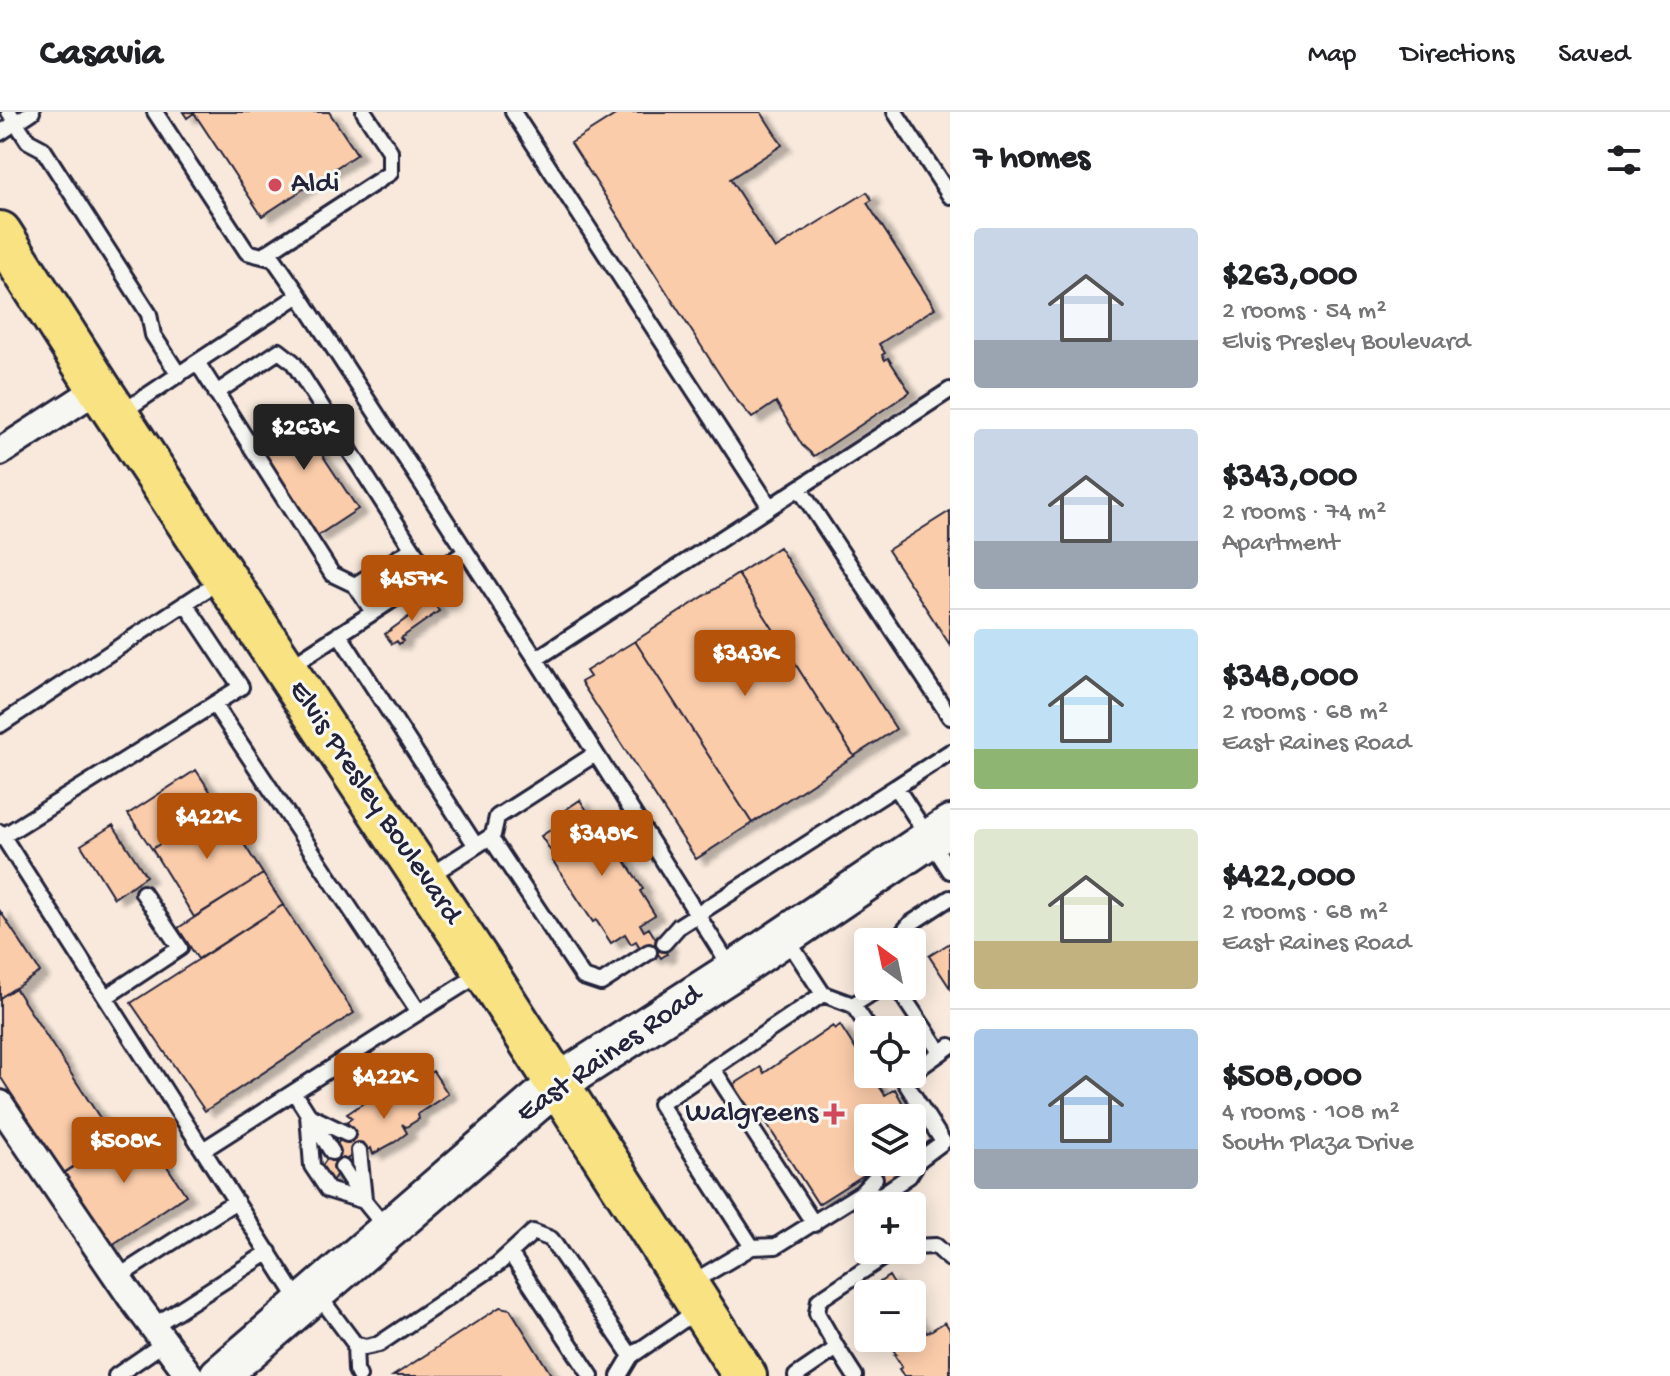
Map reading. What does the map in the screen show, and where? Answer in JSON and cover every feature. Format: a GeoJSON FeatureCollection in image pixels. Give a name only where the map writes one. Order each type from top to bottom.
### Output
{"type":"FeatureCollection","features":[{"type":"Feature","properties":{"kind":"main road","name":"Elvis Presley Boulevard"},"geometry":{"type":"LineString","coordinates":[[0,233],[108,402],[485,971],[745,1376]]}},
{"type":"Feature","properties":{"kind":"main road","name":"East Raines Road"},"geometry":{"type":"LineString","coordinates":[[219,1376],[557,1084],[733,971],[939,832]]}},
{"type":"Feature","properties":{"kind":"street"},"geometry":{"type":"LineString","coordinates":[[2,446],[108,402]]}},
{"type":"Feature","properties":{"kind":"street"},"geometry":{"type":"LineString","coordinates":[[0,1104],[158,1335],[190,1376]]}},
{"type":"Feature","properties":{"kind":"lane"},"geometry":{"type":"LineString","coordinates":[[0,133],[12,117],[32,112]]}},
{"type":"Feature","properties":{"kind":"lane"},"geometry":{"type":"LineString","coordinates":[[155,112],[247,252],[274,259],[299,295],[536,659],[733,971]]}},
{"type":"Feature","properties":{"kind":"lane"},"geometry":{"type":"LineString","coordinates":[[262,256],[390,173],[390,151],[364,112]]}},
{"type":"Feature","properties":{"kind":"lane"},"geometry":{"type":"LineString","coordinates":[[513,112],[770,507]]}},
{"type":"Feature","properties":{"kind":"lane"},"geometry":{"type":"LineString","coordinates":[[895,112],[950,196]]}},
{"type":"Feature","properties":{"kind":"lane"},"geometry":{"type":"LineString","coordinates":[[12,117],[28,141],[43,149],[149,314],[153,335],[179,375]]}},
{"type":"Feature","properties":{"kind":"lane"},"geometry":{"type":"LineString","coordinates":[[108,402],[179,375],[299,295]]}},
{"type":"Feature","properties":{"kind":"lane"},"geometry":{"type":"LineString","coordinates":[[216,393],[279,351],[293,362],[430,576]]}},
{"type":"Feature","properties":{"kind":"lane"},"geometry":{"type":"LineString","coordinates":[[197,362],[332,574],[355,585],[373,612]]}},
{"type":"Feature","properties":{"kind":"lane"},"geometry":{"type":"LineString","coordinates":[[536,659],[950,390]]}},
{"type":"Feature","properties":{"kind":"lane"},"geometry":{"type":"LineString","coordinates":[[799,488],[950,717]]}},
{"type":"Feature","properties":{"kind":"lane"},"geometry":{"type":"LineString","coordinates":[[355,585],[412,549]]}},
{"type":"Feature","properties":{"kind":"lane"},"geometry":{"type":"LineString","coordinates":[[286,669],[466,552]]}},
{"type":"Feature","properties":{"kind":"lane"},"geometry":{"type":"LineString","coordinates":[[0,725],[225,578]]}},
{"type":"Feature","properties":{"kind":"lane"},"geometry":{"type":"LineString","coordinates":[[185,603],[241,687],[1,835],[269,1252],[308,1298],[355,1344],[365,1347],[379,1344],[498,1264],[533,1232],[551,1239],[631,1356]]}},
{"type":"Feature","properties":{"kind":"lane"},"geometry":{"type":"LineString","coordinates":[[339,634],[476,846]]}},
{"type":"Feature","properties":{"kind":"lane"},"geometry":{"type":"LineString","coordinates":[[214,704],[419,1012]]}},
{"type":"Feature","properties":{"kind":"lane"},"geometry":{"type":"LineString","coordinates":[[664,943],[679,926],[950,752]]}},
{"type":"Feature","properties":{"kind":"lane"},"geometry":{"type":"LineString","coordinates":[[425,879],[493,835],[497,817],[595,754]]}},
{"type":"Feature","properties":{"kind":"lane"},"geometry":{"type":"LineString","coordinates":[[896,787],[939,832],[950,871]]}},
{"type":"Feature","properties":{"kind":"lane"},"geometry":{"type":"LineString","coordinates":[[490,837],[583,977],[601,983],[649,952]]}},
{"type":"Feature","properties":{"kind":"lane"},"geometry":{"type":"LineString","coordinates":[[106,997],[180,948],[143,893]]}},
{"type":"Feature","properties":{"kind":"lane"},"geometry":{"type":"LineString","coordinates":[[907,928],[950,898]]}},
{"type":"Feature","properties":{"kind":"lane"},"geometry":{"type":"LineString","coordinates":[[784,936],[823,994],[853,1005],[860,1016]]}},
{"type":"Feature","properties":{"kind":"lane"},"geometry":{"type":"LineString","coordinates":[[203,1150],[485,971]]}},
{"type":"Feature","properties":{"kind":"lane"},"geometry":{"type":"LineString","coordinates":[[752,1247],[660,1104],[823,994]]}},
{"type":"Feature","properties":{"kind":"lane"},"geometry":{"type":"LineString","coordinates":[[853,1005],[861,1000]]}},
{"type":"Feature","properties":{"kind":"lane"},"geometry":{"type":"LineString","coordinates":[[907,1000],[945,1049],[926,1062]]}},
{"type":"Feature","properties":{"kind":"lane"},"geometry":{"type":"LineString","coordinates":[[713,1069],[814,1224]]}},
{"type":"Feature","properties":{"kind":"lane"},"geometry":{"type":"LineString","coordinates":[[294,1092],[308,1115],[336,1147],[308,1115]]}},
{"type":"Feature","properties":{"kind":"lane"},"geometry":{"type":"LineString","coordinates":[[926,1111],[943,1142],[926,1153]]}},
{"type":"Feature","properties":{"kind":"lane"},"geometry":{"type":"LineString","coordinates":[[308,1115],[312,1166],[328,1190],[364,1201]]}},
{"type":"Feature","properties":{"kind":"lane"},"geometry":{"type":"LineString","coordinates":[[364,1201],[347,1163],[364,1201],[388,1230]]}},
{"type":"Feature","properties":{"kind":"lane"},"geometry":{"type":"LineString","coordinates":[[885,1192],[909,1176]]}},
{"type":"Feature","properties":{"kind":"lane"},"geometry":{"type":"LineString","coordinates":[[862,1192],[875,1178]]}},
{"type":"Feature","properties":{"kind":"lane"},"geometry":{"type":"LineString","coordinates":[[619,1376],[631,1356],[694,1296],[752,1247],[776,1246],[854,1198]]}},
{"type":"Feature","properties":{"kind":"lane"},"geometry":{"type":"LineString","coordinates":[[118,1277],[236,1201]]}},
{"type":"Feature","properties":{"kind":"lane"},"geometry":{"type":"LineString","coordinates":[[926,1246],[936,1246],[950,1259]]}},
{"type":"Feature","properties":{"kind":"lane"},"geometry":{"type":"LineString","coordinates":[[116,1376],[158,1335],[269,1252]]}},
{"type":"Feature","properties":{"kind":"lane"},"geometry":{"type":"LineString","coordinates":[[510,1253],[591,1376]]}},
{"type":"Feature","properties":{"kind":"lane"},"geometry":{"type":"LineString","coordinates":[[855,1376],[817,1313],[819,1300],[873,1264]]}},
{"type":"Feature","properties":{"kind":"lane"},"geometry":{"type":"LineString","coordinates":[[355,1344],[359,1376]]}},
{"type":"Feature","properties":{"kind":"lane"},"geometry":{"type":"LineString","coordinates":[[796,1376],[837,1348]]}},
{"type":"Feature","properties":{"kind":"building","name":"Aldi"},"geometry":{"type":"Polygon","coordinates":[[[183,112],[329,112],[357,154],[262,216],[194,113],[187,118],[183,112]]]}},
{"type":"Feature","properties":{"kind":"building"},"geometry":{"type":"Polygon","coordinates":[[[620,112],[761,112],[782,145],[730,179],[775,249],[867,192],[872,200],[867,203],[935,308],[879,344],[885,353],[882,355],[885,360],[888,358],[910,392],[814,456],[802,445],[776,402],[752,418],[734,397],[571,143],[620,112]]]}},
{"type":"Feature","properties":{"kind":"building"},"geometry":{"type":"Polygon","coordinates":[[[284,409],[290,418],[295,414],[358,509],[317,536],[254,440],[265,433],[259,425],[284,409]]]}},
{"type":"Feature","properties":{"kind":"building"},"geometry":{"type":"Polygon","coordinates":[[[950,511],[950,645],[888,550],[950,511]]]}},
{"type":"Feature","properties":{"kind":"building"},"geometry":{"type":"Polygon","coordinates":[[[779,547],[896,729],[854,756],[738,574],[779,547]]]}},
{"type":"Feature","properties":{"kind":"building"},"geometry":{"type":"Polygon","coordinates":[[[738,574],[854,756],[752,823],[635,641],[738,574]]]}},
{"type":"Feature","properties":{"kind":"building"},"geometry":{"type":"Polygon","coordinates":[[[432,600],[439,611],[401,638],[403,641],[399,644],[397,641],[392,644],[385,634],[432,600]]]}},
{"type":"Feature","properties":{"kind":"building"},"geometry":{"type":"Polygon","coordinates":[[[635,641],[752,823],[696,859],[581,682],[590,677],[586,671],[635,641]]]}},
{"type":"Feature","properties":{"kind":"building"},"geometry":{"type":"Polygon","coordinates":[[[196,770],[219,805],[152,849],[128,814],[196,770]]]}},
{"type":"Feature","properties":{"kind":"building"},"geometry":{"type":"Polygon","coordinates":[[[580,800],[607,841],[619,833],[631,850],[622,856],[655,915],[640,924],[644,931],[649,928],[655,938],[660,935],[668,947],[664,950],[667,954],[661,958],[658,954],[653,958],[642,951],[636,941],[631,944],[625,934],[611,943],[596,920],[593,922],[553,861],[556,859],[541,836],[558,825],[553,818],[580,800]]]}},
{"type":"Feature","properties":{"kind":"building"},"geometry":{"type":"Polygon","coordinates":[[[219,805],[263,874],[194,917],[152,849],[219,805]]]}},
{"type":"Feature","properties":{"kind":"building"},"geometry":{"type":"Polygon","coordinates":[[[113,825],[146,876],[114,898],[81,845],[113,825]]]}},
{"type":"Feature","properties":{"kind":"building"},"geometry":{"type":"Polygon","coordinates":[[[263,874],[283,905],[198,959],[178,928],[263,874]]]}},
{"type":"Feature","properties":{"kind":"building"},"geometry":{"type":"Polygon","coordinates":[[[283,905],[354,1013],[205,1111],[131,1003],[283,905]]]}},
{"type":"Feature","properties":{"kind":"building"},"geometry":{"type":"Polygon","coordinates":[[[0,911],[40,972],[0,998],[0,911]]]}},
{"type":"Feature","properties":{"kind":"building"},"geometry":{"type":"Polygon","coordinates":[[[950,943],[950,988],[929,956],[950,943]]]}},
{"type":"Feature","properties":{"kind":"building"},"geometry":{"type":"Polygon","coordinates":[[[15,988],[115,1141],[62,1174],[0,1076],[0,998],[15,988]]]}},
{"type":"Feature","properties":{"kind":"building","name":"Walgreens"},"geometry":{"type":"Polygon","coordinates":[[[840,1025],[854,1047],[854,1088],[880,1088],[885,1095],[895,1089],[903,1104],[854,1104],[854,1176],[862,1176],[818,1204],[759,1112],[753,1117],[733,1085],[761,1067],[764,1073],[833,1026],[835,1029],[840,1025]]]}},
{"type":"Feature","properties":{"kind":"building"},"geometry":{"type":"Polygon","coordinates":[[[433,1071],[448,1094],[418,1114],[419,1119],[406,1127],[402,1124],[407,1133],[395,1142],[373,1154],[371,1148],[366,1151],[365,1147],[347,1159],[330,1184],[320,1169],[342,1137],[353,1130],[347,1122],[352,1118],[347,1114],[380,1092],[383,1096],[398,1087],[403,1090],[433,1071]]]}},
{"type":"Feature","properties":{"kind":"building"},"geometry":{"type":"Polygon","coordinates":[[[139,1124],[186,1195],[109,1247],[62,1174],[139,1124]]]}},
{"type":"Feature","properties":{"kind":"building","name":"Walgreens"},"geometry":{"type":"Polygon","coordinates":[[[874,1176],[894,1176],[880,1185],[874,1176]]]}},
{"type":"Feature","properties":{"kind":"building"},"geometry":{"type":"Polygon","coordinates":[[[500,1307],[510,1309],[552,1376],[393,1376],[500,1307]]]}},
{"type":"Feature","properties":{"kind":"building"},"geometry":{"type":"Polygon","coordinates":[[[945,1322],[950,1330],[950,1376],[904,1376],[895,1352],[926,1352],[926,1332],[945,1322]]]}},
{"type":"Feature","properties":{"kind":"place","name":"Aldi"},"geometry":{"type":"Point","coordinates":[275,185]}},
{"type":"Feature","properties":{"kind":"place","name":"Walgreens"},"geometry":{"type":"Point","coordinates":[834,1114]}}]}
